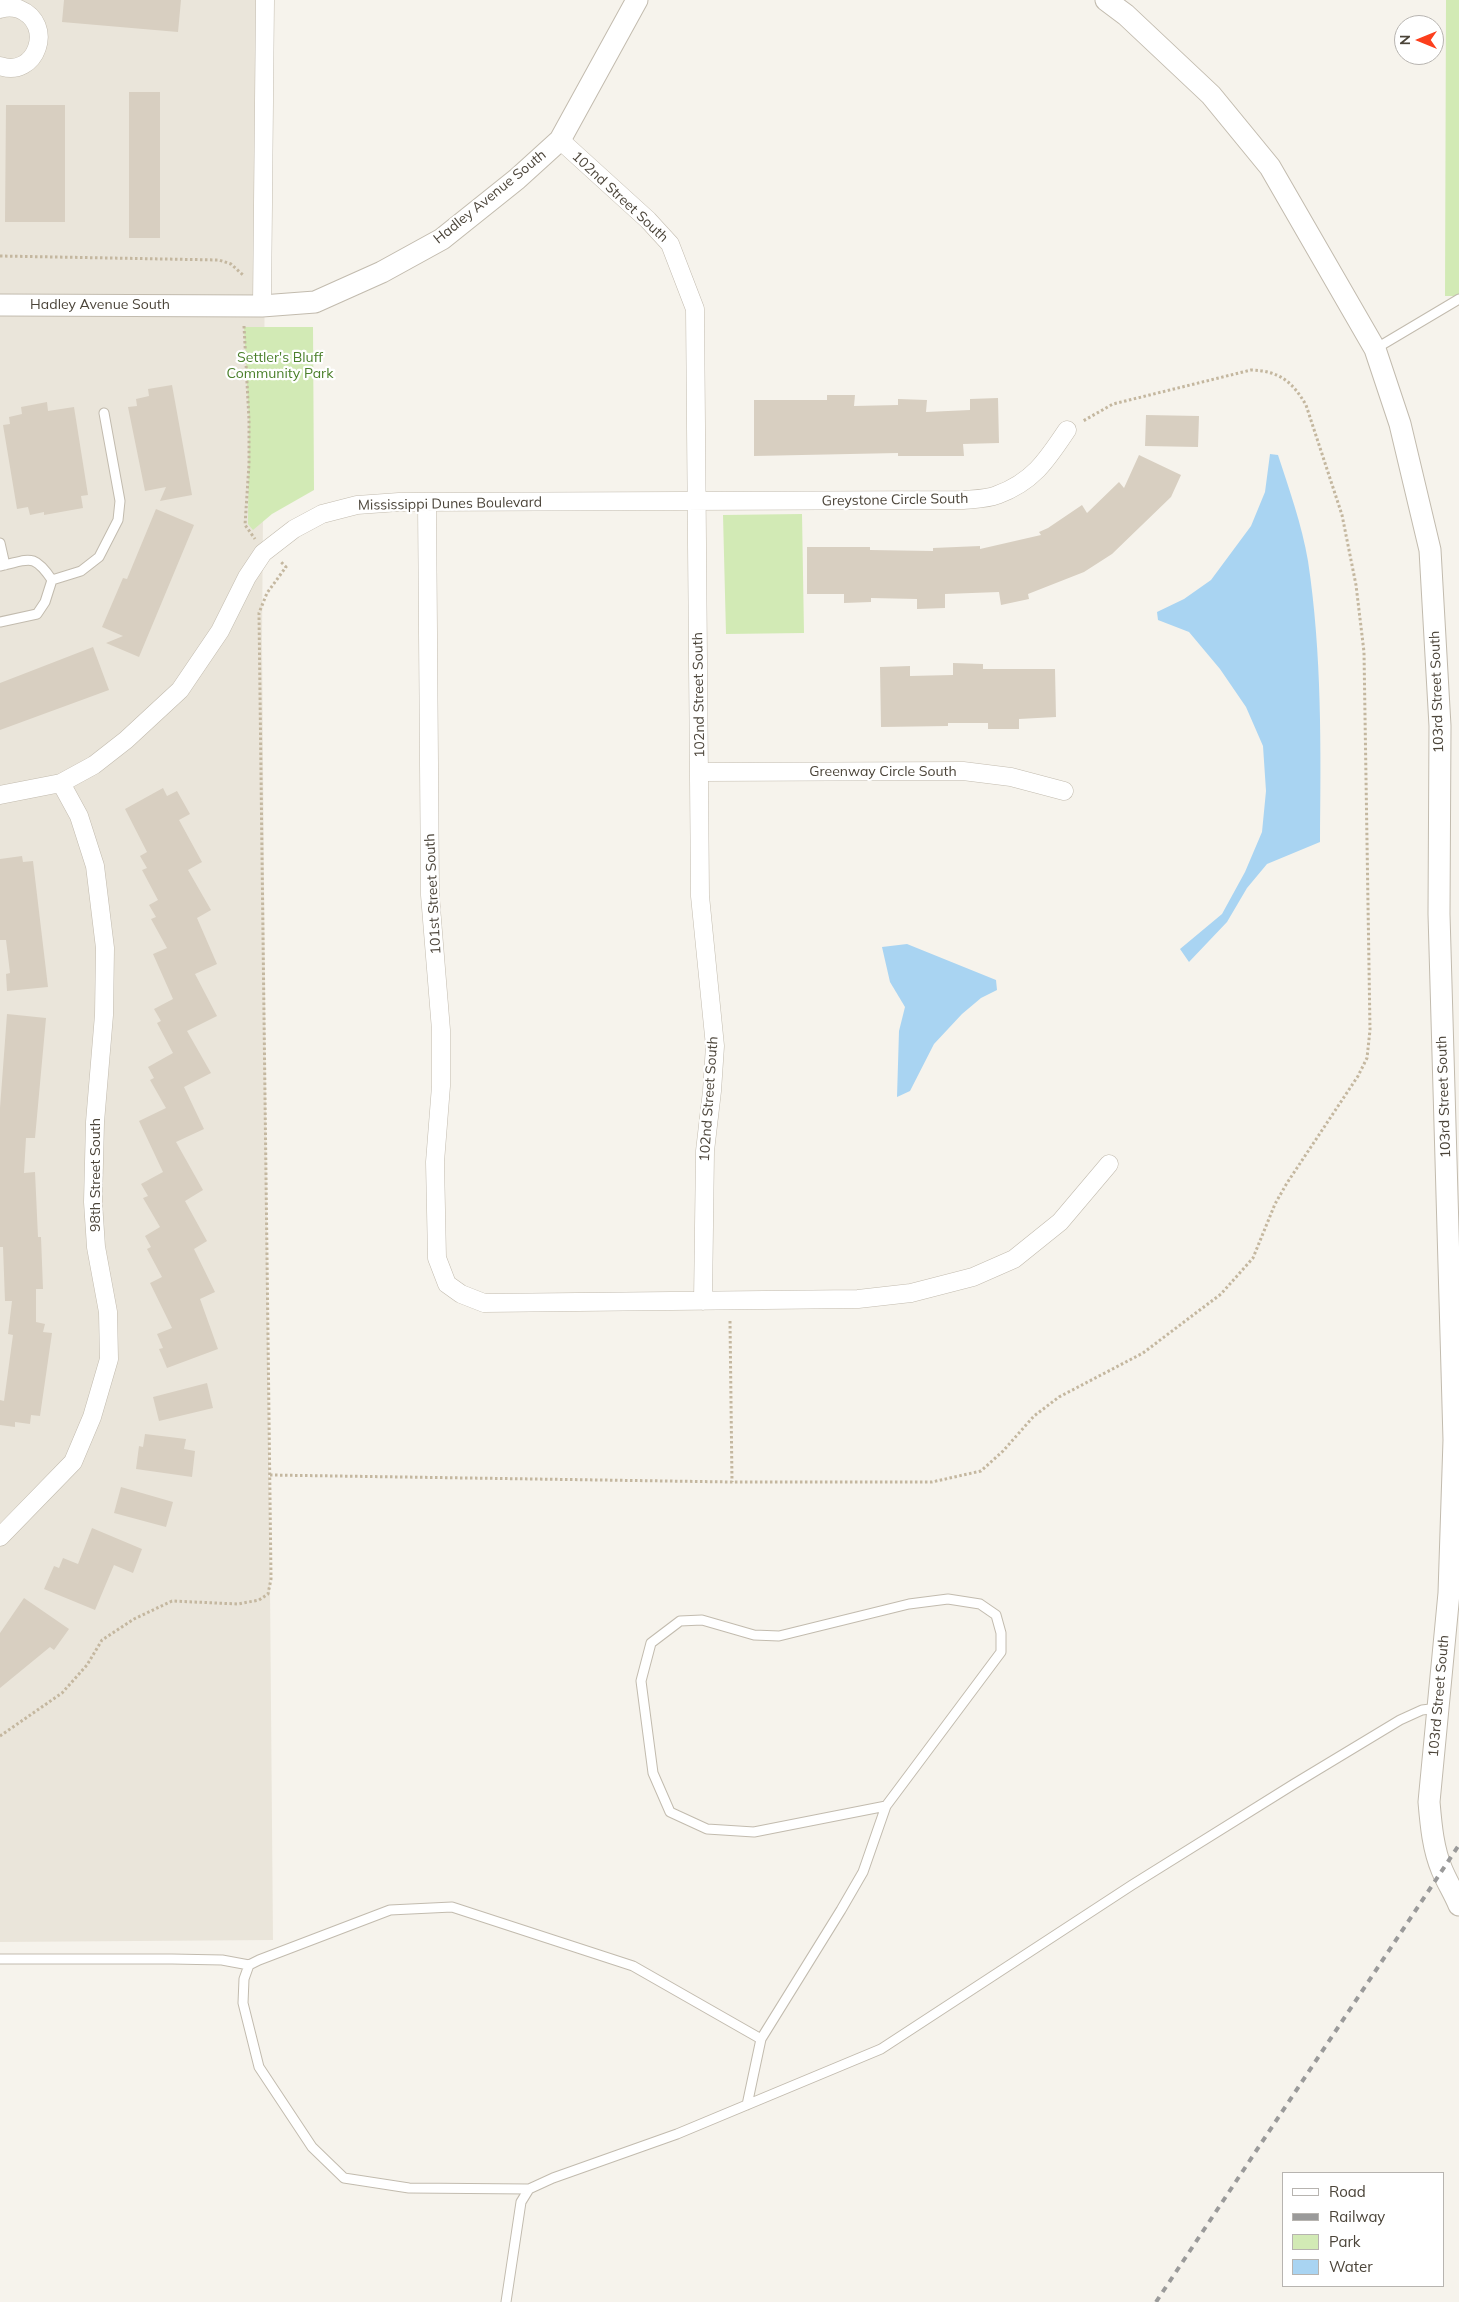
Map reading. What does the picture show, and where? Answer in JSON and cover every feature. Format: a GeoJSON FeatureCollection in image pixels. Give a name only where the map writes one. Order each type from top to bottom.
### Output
{"type":"FeatureCollection","features":[{"type":"Feature","properties":{"kind":"street"},"geometry":{"type":"LineString","coordinates":[[253,306],[266,0]]}},
{"type":"Feature","properties":{"kind":"street","name":"Hadley Avenue South"},"geometry":{"type":"LineString","coordinates":[[0,305],[253,306],[315,302],[382,272],[442,239],[517,179],[560,140],[637,0]]}},
{"type":"Feature","properties":{"kind":"street","name":"103rd Street South"},"geometry":{"type":"LineString","coordinates":[[1106,0],[1126,15],[1211,94],[1270,168],[1375,349],[1400,424],[1430,560],[1440,726],[1439,914],[1454,1440],[1454,1585],[1438,1708],[1430,1802],[1432,1835],[1442,1871],[1459,1905]]}},
{"type":"Feature","properties":{"kind":"street"},"geometry":{"type":"LineString","coordinates":[[0,66],[15,67],[24,64],[32,57],[38,47],[40,36],[38,27],[25,12],[10,6]]}},
{"type":"Feature","properties":{"kind":"street","name":"102nd Street South"},"geometry":{"type":"LineString","coordinates":[[560,140],[648,220],[670,244],[695,309],[695,501],[700,772],[700,896],[715,1046],[712,1091],[704,1151],[703,1301]]}},
{"type":"Feature","properties":{"kind":"street","name":"Greystone Circle South"},"geometry":{"type":"LineString","coordinates":[[695,501],[963,500],[996,496],[1022,484],[1043,466],[1067,430]]}},
{"type":"Feature","properties":{"kind":"street","name":"Mississippi Dunes Boulevard"},"geometry":{"type":"LineString","coordinates":[[0,796],[61,783],[94,765],[126,740],[180,690],[220,631],[247,577],[263,553],[294,529],[322,514],[357,505],[427,502],[695,501]]}},
{"type":"Feature","properties":{"kind":"street","name":"101st Street South"},"geometry":{"type":"LineString","coordinates":[[427,502],[430,895],[442,1030],[441,1086],[435,1162],[437,1258],[447,1284],[461,1294],[484,1303],[703,1301]]}},
{"type":"Feature","properties":{"kind":"street","name":"Greenway Circle South"},"geometry":{"type":"LineString","coordinates":[[700,772],[963,771],[1011,777],[1064,791]]}},
{"type":"Feature","properties":{"kind":"street","name":"98th Street South"},"geometry":{"type":"LineString","coordinates":[[0,1537],[73,1462],[92,1417],[109,1359],[108,1312],[96,1247],[93,1202],[95,1122],[104,1015],[105,948],[95,866],[78,816],[61,783]]}},
{"type":"Feature","properties":{"kind":"street"},"geometry":{"type":"LineString","coordinates":[[703,1301],[858,1300],[911,1293],[973,1277],[1014,1258],[1060,1222],[1109,1164]]}},
{"type":"Feature","properties":{"kind":"lane"},"geometry":{"type":"LineString","coordinates":[[1375,349],[1459,299]]}},
{"type":"Feature","properties":{"kind":"lane"},"geometry":{"type":"LineString","coordinates":[[52,580],[81,571],[99,558],[118,520],[120,501],[104,414]]}},
{"type":"Feature","properties":{"kind":"lane"},"geometry":{"type":"LineString","coordinates":[[0,543],[2,566],[25,558],[41,564],[52,580]]}},
{"type":"Feature","properties":{"kind":"lane"},"geometry":{"type":"LineString","coordinates":[[0,622],[37,614],[45,602],[52,580]]}},
{"type":"Feature","properties":{"kind":"lane"},"geometry":{"type":"LineString","coordinates":[[747,2105],[761,2039],[774,2015],[841,1910],[862,1872],[886,1806],[1001,1652],[1001,1633],[996,1615],[980,1604],[948,1599],[908,1604],[779,1636],[754,1635],[702,1620],[680,1621],[651,1643],[642,1681],[653,1773],[670,1812],[707,1829],[754,1832],[886,1806]]}},
{"type":"Feature","properties":{"kind":"lane"},"geometry":{"type":"LineString","coordinates":[[249,1965],[244,1978],[243,2003],[259,2067],[312,2147],[344,2178],[409,2188],[529,2189],[553,2178],[677,2134],[881,2049],[1132,1885],[1303,1779],[1400,1720],[1422,1710],[1438,1708]]}},
{"type":"Feature","properties":{"kind":"lane"},"geometry":{"type":"LineString","coordinates":[[0,1959],[222,1960],[249,1965],[390,1910],[452,1907],[633,1966],[761,2039]]}},
{"type":"Feature","properties":{"kind":"lane"},"geometry":{"type":"LineString","coordinates":[[506,2302],[521,2202],[529,2189]]}},
{"type":"Feature","properties":{"kind":"path"},"geometry":{"type":"LineString","coordinates":[[0,256],[219,260],[231,264],[243,273],[253,306]]}},
{"type":"Feature","properties":{"kind":"path"},"geometry":{"type":"LineString","coordinates":[[0,1736],[62,1693],[87,1665],[102,1640],[134,1619],[172,1601],[238,1604],[258,1600],[268,1594],[271,1579],[259,613],[267,593],[286,567],[268,549],[251,536],[245,525],[249,464],[249,420],[244,340]]}},
{"type":"Feature","properties":{"kind":"path"},"geometry":{"type":"LineString","coordinates":[[270,1475],[732,1482],[932,1482],[981,1471],[1004,1451],[1034,1416],[1059,1396],[1143,1353],[1220,1294],[1253,1258],[1275,1204],[1353,1084],[1367,1058],[1370,1020],[1364,652],[1356,585],[1342,515],[1306,405],[1296,389],[1282,377],[1267,371],[1251,370],[1113,404],[1067,430]]}},
{"type":"Feature","properties":{"kind":"path"},"geometry":{"type":"LineString","coordinates":[[730,1321],[732,1482]]}},
{"type":"Feature","properties":{"kind":"shaded area"},"geometry":{"type":"Polygon","coordinates":[[[0,0],[267,0],[262,641],[273,1940],[0,1942],[0,0]]]}},
{"type":"Feature","properties":{"kind":"green space"},"geometry":{"type":"Polygon","coordinates":[[[1446,0],[1459,0],[1459,296],[1445,296],[1446,0]]]}},
{"type":"Feature","properties":{"kind":"green space","name":"Settler's Bluff Community Park"},"geometry":{"type":"Polygon","coordinates":[[[244,327],[313,327],[314,490],[272,514],[253,530],[248,524],[249,420],[244,327]]]}},
{"type":"Feature","properties":{"kind":"green space"},"geometry":{"type":"Polygon","coordinates":[[[802,514],[804,633],[726,634],[723,515],[802,514]]]}},
{"type":"Feature","properties":{"kind":"water"},"geometry":{"type":"Polygon","coordinates":[[[1270,454],[1278,455],[1295,507],[1308,561],[1313,596],[1320,701],[1320,842],[1267,864],[1247,888],[1227,922],[1189,962],[1180,949],[1222,914],[1245,872],[1262,832],[1266,791],[1263,746],[1246,707],[1220,669],[1189,632],[1158,620],[1157,612],[1184,599],[1211,580],[1251,526],[1265,492],[1270,454]]]}},
{"type":"Feature","properties":{"kind":"water"},"geometry":{"type":"Polygon","coordinates":[[[907,944],[996,980],[997,990],[981,998],[962,1014],[934,1044],[910,1091],[897,1097],[899,1031],[905,1007],[890,982],[882,947],[907,944]]]}},
{"type":"Feature","properties":{"kind":"building"},"geometry":{"type":"Polygon","coordinates":[[[64,0],[181,0],[178,32],[62,22],[64,0]]]}},
{"type":"Feature","properties":{"kind":"building"},"geometry":{"type":"Polygon","coordinates":[[[129,92],[160,92],[160,238],[129,238],[129,92]]]}},
{"type":"Feature","properties":{"kind":"building"},"geometry":{"type":"Polygon","coordinates":[[[6,105],[65,105],[65,222],[5,222],[6,105]]]}},
{"type":"Feature","properties":{"kind":"building"},"geometry":{"type":"Polygon","coordinates":[[[172,385],[192,495],[160,501],[166,487],[145,491],[128,407],[137,406],[136,399],[149,396],[148,389],[172,385]]]}},
{"type":"Feature","properties":{"kind":"building"},"geometry":{"type":"Polygon","coordinates":[[[827,395],[855,395],[854,406],[898,405],[898,399],[927,400],[926,412],[970,410],[970,399],[998,398],[999,443],[963,444],[964,456],[898,456],[898,453],[754,456],[754,400],[827,400],[827,395]]]}},
{"type":"Feature","properties":{"kind":"building"},"geometry":{"type":"Polygon","coordinates":[[[47,402],[48,411],[74,407],[88,495],[81,496],[83,508],[44,515],[44,512],[30,515],[28,507],[17,509],[3,425],[10,424],[9,417],[22,414],[21,407],[47,402]]]}},
{"type":"Feature","properties":{"kind":"building"},"geometry":{"type":"Polygon","coordinates":[[[1146,415],[1199,416],[1198,447],[1145,446],[1146,415]]]}},
{"type":"Feature","properties":{"kind":"building"},"geometry":{"type":"Polygon","coordinates":[[[1139,455],[1181,475],[1171,497],[1112,554],[1084,572],[1028,594],[1029,599],[1001,605],[999,592],[945,594],[945,608],[917,609],[917,599],[871,598],[871,602],[844,603],[844,594],[807,594],[807,547],[870,547],[870,550],[933,551],[933,548],[980,546],[980,549],[1041,535],[1039,532],[1082,505],[1087,513],[1119,482],[1124,488],[1139,455]]]}},
{"type":"Feature","properties":{"kind":"building"},"geometry":{"type":"Polygon","coordinates":[[[156,509],[194,525],[139,657],[106,643],[123,636],[102,627],[123,578],[127,579],[156,509]]]}},
{"type":"Feature","properties":{"kind":"building"},"geometry":{"type":"Polygon","coordinates":[[[93,647],[109,690],[0,730],[0,683],[93,647]]]}},
{"type":"Feature","properties":{"kind":"building"},"geometry":{"type":"Polygon","coordinates":[[[953,663],[983,664],[983,669],[1055,669],[1056,717],[1019,719],[1019,729],[988,729],[988,723],[948,723],[948,726],[881,727],[880,667],[910,666],[910,676],[953,675],[953,663]]]}},
{"type":"Feature","properties":{"kind":"building"},"geometry":{"type":"Polygon","coordinates":[[[163,788],[167,796],[177,791],[190,814],[179,820],[202,862],[188,870],[211,910],[197,918],[217,964],[195,974],[217,1016],[187,1031],[211,1073],[184,1087],[204,1129],[176,1142],[203,1190],[185,1201],[207,1241],[194,1249],[215,1292],[200,1299],[218,1349],[167,1368],[159,1349],[163,1348],[157,1334],[172,1328],[150,1283],[162,1277],[147,1249],[151,1247],[145,1236],[160,1227],[143,1198],[148,1196],[141,1184],[163,1172],[139,1121],[166,1108],[150,1080],[154,1078],[148,1067],[173,1053],[157,1023],[161,1021],[154,1009],[173,999],[153,954],[167,948],[151,919],[156,917],[149,905],[158,900],[142,870],[147,868],[140,856],[147,852],[125,809],[163,788]]]}},
{"type":"Feature","properties":{"kind":"building"},"geometry":{"type":"Polygon","coordinates":[[[22,856],[23,862],[33,861],[48,987],[7,991],[6,974],[10,973],[6,940],[0,940],[0,859],[22,856]]]}},
{"type":"Feature","properties":{"kind":"building"},"geometry":{"type":"Polygon","coordinates":[[[7,1014],[46,1018],[35,1138],[26,1138],[24,1173],[35,1172],[38,1237],[41,1237],[43,1289],[36,1289],[36,1322],[45,1324],[43,1332],[52,1333],[40,1416],[31,1415],[30,1424],[15,1422],[15,1427],[0,1425],[0,1400],[4,1401],[13,1335],[8,1334],[12,1301],[5,1301],[3,1247],[0,1247],[0,1108],[7,1014]]]}},
{"type":"Feature","properties":{"kind":"building"},"geometry":{"type":"Polygon","coordinates":[[[207,1383],[213,1408],[159,1421],[153,1397],[207,1383]]]}},
{"type":"Feature","properties":{"kind":"building"},"geometry":{"type":"Polygon","coordinates":[[[145,1434],[186,1439],[184,1449],[195,1451],[192,1477],[136,1469],[139,1446],[143,1447],[145,1434]]]}},
{"type":"Feature","properties":{"kind":"building"},"geometry":{"type":"Polygon","coordinates":[[[121,1487],[173,1502],[166,1527],[114,1513],[121,1487]]]}},
{"type":"Feature","properties":{"kind":"building"},"geometry":{"type":"Polygon","coordinates":[[[92,1528],[142,1549],[133,1573],[114,1565],[95,1610],[44,1589],[54,1566],[59,1568],[63,1558],[78,1564],[92,1528]]]}},
{"type":"Feature","properties":{"kind":"building"},"geometry":{"type":"Polygon","coordinates":[[[24,1598],[69,1629],[54,1650],[50,1647],[0,1688],[0,1633],[24,1598]]]}},
{"type":"Feature","properties":{"kind":"railway"},"geometry":{"type":"LineString","coordinates":[[1156,2302],[1459,1845]]}}]}
